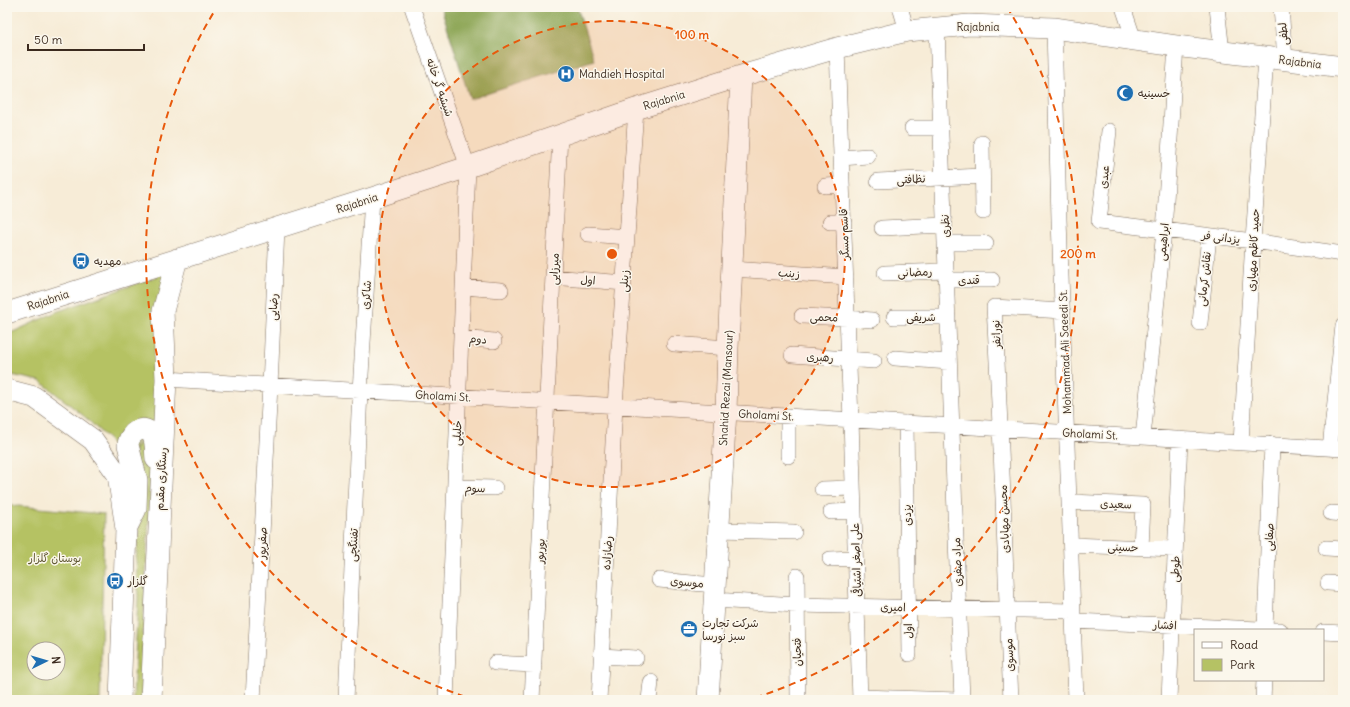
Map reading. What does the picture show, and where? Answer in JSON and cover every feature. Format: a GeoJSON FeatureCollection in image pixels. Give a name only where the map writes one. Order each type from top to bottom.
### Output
{"type":"FeatureCollection","features":[{"type":"Feature","properties":{"kind":"main road","name":"Rajabnia"},"geometry":{"type":"LineString","coordinates":[[7,313],[277,229],[468,167],[636,109],[837,48],[907,30],[969,25],[1054,28],[1176,46],[1343,67]]}},
{"type":"Feature","properties":{"kind":"main road","name":"Shahid Rezai (Mansour)"},"geometry":{"type":"LineString","coordinates":[[708,700],[726,412],[742,76]]}},
{"type":"Feature","properties":{"kind":"main road","name":"رستگاری مقدم"},"geometry":{"type":"LineString","coordinates":[[151,700],[166,380],[164,311],[177,259]]}},
{"type":"Feature","properties":{"kind":"main road"},"geometry":{"type":"LineString","coordinates":[[7,390],[34,397],[92,440],[118,475],[126,529],[120,700]]}},
{"type":"Feature","properties":{"kind":"main road"},"geometry":{"type":"LineString","coordinates":[[126,529],[136,509],[137,480],[128,445],[128,439],[135,431],[146,430],[154,437],[160,509]]}},
{"type":"Feature","properties":{"kind":"street","name":"شیشه گر خانه"},"geometry":{"type":"LineString","coordinates":[[412,7],[468,167]]}},
{"type":"Feature","properties":{"kind":"street"},"geometry":{"type":"LineString","coordinates":[[900,7],[907,30]]}},
{"type":"Feature","properties":{"kind":"street"},"geometry":{"type":"LineString","coordinates":[[1123,7],[1134,40]]}},
{"type":"Feature","properties":{"kind":"street"},"geometry":{"type":"LineString","coordinates":[[1217,7],[1222,52]]}},
{"type":"Feature","properties":{"kind":"street","name":"لطفی"},"geometry":{"type":"LineString","coordinates":[[1276,59],[1281,7]]}},
{"type":"Feature","properties":{"kind":"street","name":"نظری"},"geometry":{"type":"LineString","coordinates":[[937,28],[952,425]]}},
{"type":"Feature","properties":{"kind":"street","name":"Mohammad Ali Saeedi St."},"geometry":{"type":"LineString","coordinates":[[1054,28],[1059,219],[1076,700]]}},
{"type":"Feature","properties":{"kind":"street","name":"ابراهیمی"},"geometry":{"type":"LineString","coordinates":[[1143,437],[1164,230],[1176,46]]}},
{"type":"Feature","properties":{"kind":"street","name":"قاسم مسگر"},"geometry":{"type":"LineString","coordinates":[[837,48],[842,185],[836,222],[846,277],[851,420]]}},
{"type":"Feature","properties":{"kind":"street","name":"حمید کاظم مهیاری"},"geometry":{"type":"LineString","coordinates":[[1241,443],[1253,241],[1276,59]]}},
{"type":"Feature","properties":{"kind":"street","name":"زینلی"},"geometry":{"type":"LineString","coordinates":[[615,406],[636,109]]}},
{"type":"Feature","properties":{"kind":"street"},"geometry":{"type":"LineString","coordinates":[[912,128],[941,128]]}},
{"type":"Feature","properties":{"kind":"street","name":"عبدی"},"geometry":{"type":"LineString","coordinates":[[1099,222],[1109,131]]}},
{"type":"Feature","properties":{"kind":"street","name":"میرزایی"},"geometry":{"type":"LineString","coordinates":[[547,402],[560,135]]}},
{"type":"Feature","properties":{"kind":"street"},"geometry":{"type":"LineString","coordinates":[[982,142],[983,212]]}},
{"type":"Feature","properties":{"kind":"street"},"geometry":{"type":"LineString","coordinates":[[841,158],[868,156]]}},
{"type":"Feature","properties":{"kind":"street","name":"خلیلی"},"geometry":{"type":"LineString","coordinates":[[446,700],[468,167]]}},
{"type":"Feature","properties":{"kind":"street","name":"نظافتی"},"geometry":{"type":"LineString","coordinates":[[878,181],[982,176]]}},
{"type":"Feature","properties":{"kind":"street"},"geometry":{"type":"LineString","coordinates":[[825,186],[842,185]]}},
{"type":"Feature","properties":{"kind":"street","name":"شاکری"},"geometry":{"type":"LineString","coordinates":[[360,391],[372,198]]}},
{"type":"Feature","properties":{"kind":"street","name":"یزدانی فر"},"geometry":{"type":"LineString","coordinates":[[1099,222],[1343,254]]}},
{"type":"Feature","properties":{"kind":"street"},"geometry":{"type":"LineString","coordinates":[[882,228],[945,224]]}},
{"type":"Feature","properties":{"kind":"street","name":"رضایی"},"geometry":{"type":"LineString","coordinates":[[270,386],[277,229]]}},
{"type":"Feature","properties":{"kind":"street"},"geometry":{"type":"LineString","coordinates":[[588,234],[627,237]]}},
{"type":"Feature","properties":{"kind":"street","name":"نقاش کرمانی"},"geometry":{"type":"LineString","coordinates":[[1200,323],[1209,236]]}},
{"type":"Feature","properties":{"kind":"street"},"geometry":{"type":"LineString","coordinates":[[945,243],[986,243]]}},
{"type":"Feature","properties":{"kind":"street","name":"زینب"},"geometry":{"type":"LineString","coordinates":[[732,269],[846,277]]}},
{"type":"Feature","properties":{"kind":"street","name":"رمضانی"},"geometry":{"type":"LineString","coordinates":[[884,273],[946,275]]}},
{"type":"Feature","properties":{"kind":"street","name":"قندی"},"geometry":{"type":"LineString","coordinates":[[946,275],[992,280]]}},
{"type":"Feature","properties":{"kind":"street","name":"اول"},"geometry":{"type":"LineString","coordinates":[[553,277],[624,283]]}},
{"type":"Feature","properties":{"kind":"street"},"geometry":{"type":"LineString","coordinates":[[463,287],[501,290]]}},
{"type":"Feature","properties":{"kind":"street","name":"نورانفر"},"geometry":{"type":"LineString","coordinates":[[1001,428],[994,307],[1063,311]]}},
{"type":"Feature","properties":{"kind":"street","name":"محمی"},"geometry":{"type":"LineString","coordinates":[[802,316],[872,320]]}},
{"type":"Feature","properties":{"kind":"street","name":"شریفی"},"geometry":{"type":"LineString","coordinates":[[894,318],[948,317]]}},
{"type":"Feature","properties":{"kind":"street"},"geometry":{"type":"LineString","coordinates":[[1337,448],[1343,326]]}},
{"type":"Feature","properties":{"kind":"street","name":"دوم"},"geometry":{"type":"LineString","coordinates":[[461,338],[494,341]]}},
{"type":"Feature","properties":{"kind":"street"},"geometry":{"type":"LineString","coordinates":[[674,344],[728,348]]}},
{"type":"Feature","properties":{"kind":"street","name":"رهبری"},"geometry":{"type":"LineString","coordinates":[[792,355],[874,361]]}},
{"type":"Feature","properties":{"kind":"street"},"geometry":{"type":"LineString","coordinates":[[895,358],[949,362]]}},
{"type":"Feature","properties":{"kind":"street","name":"Gholami St."},"geometry":{"type":"LineString","coordinates":[[166,380],[1337,448]]}},
{"type":"Feature","properties":{"kind":"street","name":"صفرپور"},"geometry":{"type":"LineString","coordinates":[[253,700],[270,386]]}},
{"type":"Feature","properties":{"kind":"street","name":"تفننگچی"},"geometry":{"type":"LineString","coordinates":[[346,700],[360,391]]}},
{"type":"Feature","properties":{"kind":"street","name":"بوربور"},"geometry":{"type":"LineString","coordinates":[[532,700],[547,402]]}},
{"type":"Feature","properties":{"kind":"street","name":"رضازاده"},"geometry":{"type":"LineString","coordinates":[[599,700],[615,406]]}},
{"type":"Feature","properties":{"kind":"street"},"geometry":{"type":"LineString","coordinates":[[788,416],[788,456]]}},
{"type":"Feature","properties":{"kind":"street","name":"علی اصغر اشتیاقی"},"geometry":{"type":"LineString","coordinates":[[851,420],[860,698]]}},
{"type":"Feature","properties":{"kind":"street","name":"یزدی"},"geometry":{"type":"LineString","coordinates":[[906,423],[908,607]]}},
{"type":"Feature","properties":{"kind":"street","name":"مراد صفری"},"geometry":{"type":"LineString","coordinates":[[952,425],[962,700]]}},
{"type":"Feature","properties":{"kind":"street","name":"محسن مهابادی"},"geometry":{"type":"LineString","coordinates":[[1001,428],[1007,609]]}},
{"type":"Feature","properties":{"kind":"street","name":"طوطی"},"geometry":{"type":"LineString","coordinates":[[1169,700],[1180,439]]}},
{"type":"Feature","properties":{"kind":"street","name":"صفایی"},"geometry":{"type":"LineString","coordinates":[[1270,629],[1272,444]]}},
{"type":"Feature","properties":{"kind":"street","name":"سوم"},"geometry":{"type":"LineString","coordinates":[[455,487],[495,488]]}},
{"type":"Feature","properties":{"kind":"street"},"geometry":{"type":"LineString","coordinates":[[822,489],[853,488]]}},
{"type":"Feature","properties":{"kind":"street","name":"سعیدی"},"geometry":{"type":"LineString","coordinates":[[1070,502],[1143,505],[1141,548]]}},
{"type":"Feature","properties":{"kind":"street"},"geometry":{"type":"LineString","coordinates":[[832,512],[854,511]]}},
{"type":"Feature","properties":{"kind":"street"},"geometry":{"type":"LineString","coordinates":[[718,530],[794,532]]}},
{"type":"Feature","properties":{"kind":"street","name":"حسینی"},"geometry":{"type":"LineString","coordinates":[[1071,545],[1176,548]]}},
{"type":"Feature","properties":{"kind":"street"},"geometry":{"type":"LineString","coordinates":[[1326,548],[1343,549]]}},
{"type":"Feature","properties":{"kind":"street"},"geometry":{"type":"LineString","coordinates":[[830,559],[855,558]]}},
{"type":"Feature","properties":{"kind":"street","name":"فتحیان"},"geometry":{"type":"LineString","coordinates":[[797,576],[798,700]]}},
{"type":"Feature","properties":{"kind":"street","name":"موسوی"},"geometry":{"type":"LineString","coordinates":[[659,580],[714,592]]}},
{"type":"Feature","properties":{"kind":"street"},"geometry":{"type":"LineString","coordinates":[[1328,583],[1343,584]]}},
{"type":"Feature","properties":{"kind":"street","name":"امیری"},"geometry":{"type":"LineString","coordinates":[[714,592],[797,605],[1007,609],[1074,616]]}},
{"type":"Feature","properties":{"kind":"street","name":"اول"},"geometry":{"type":"LineString","coordinates":[[908,607],[908,654]]}},
{"type":"Feature","properties":{"kind":"street","name":"موسوی"},"geometry":{"type":"LineString","coordinates":[[1007,609],[1011,700]]}},
{"type":"Feature","properties":{"kind":"street","name":"افشار"},"geometry":{"type":"LineString","coordinates":[[1074,616],[1172,625],[1250,629]]}},
{"type":"Feature","properties":{"kind":"street"},"geometry":{"type":"LineString","coordinates":[[1324,632],[1343,633]]}},
{"type":"Feature","properties":{"kind":"street"},"geometry":{"type":"LineString","coordinates":[[601,656],[636,658]]}},
{"type":"Feature","properties":{"kind":"street"},"geometry":{"type":"LineString","coordinates":[[495,663],[534,665]]}},
{"type":"Feature","properties":{"kind":"street"},"geometry":{"type":"LineString","coordinates":[[1263,700],[1264,681]]}},
{"type":"Feature","properties":{"kind":"street"},"geometry":{"type":"LineString","coordinates":[[650,700],[651,682]]}},
{"type":"Feature","properties":{"kind":"street"},"geometry":{"type":"LineString","coordinates":[[860,698],[959,700]]}},
{"type":"Feature","properties":{"kind":"green space"},"geometry":{"type":"Polygon","coordinates":[[[441,7],[577,7],[594,60],[470,99],[441,7]]]}},
{"type":"Feature","properties":{"kind":"green space"},"geometry":{"type":"Polygon","coordinates":[[[167,273],[158,430],[150,423],[125,468],[110,441],[85,417],[40,381],[7,374],[7,333],[13,332],[56,312],[167,273]]]}},
{"type":"Feature","properties":{"kind":"green space"},"geometry":{"type":"Polygon","coordinates":[[[145,437],[151,451],[143,637],[142,700],[133,700],[138,597],[136,560],[139,524],[135,446],[139,438],[145,437]]]}},
{"type":"Feature","properties":{"kind":"green space","name":"بوستان گلزار"},"geometry":{"type":"Polygon","coordinates":[[[7,505],[104,514],[100,700],[7,700],[7,505]]]}},
{"type":"Feature","properties":{"kind":"place","name":"Mahdieh Hospital"},"geometry":{"type":"Point","coordinates":[566,74]}},
{"type":"Feature","properties":{"kind":"place","name":"حسینیه"},"geometry":{"type":"Point","coordinates":[1125,93]}},
{"type":"Feature","properties":{"kind":"place","name":"مهدیه"},"geometry":{"type":"Point","coordinates":[81,261]}},
{"type":"Feature","properties":{"kind":"place","name":"گلزار"},"geometry":{"type":"Point","coordinates":[115,581]}},
{"type":"Feature","properties":{"kind":"place","name":"شرکت تجارت سبز نورسا"},"geometry":{"type":"Point","coordinates":[689,629]}}]}
